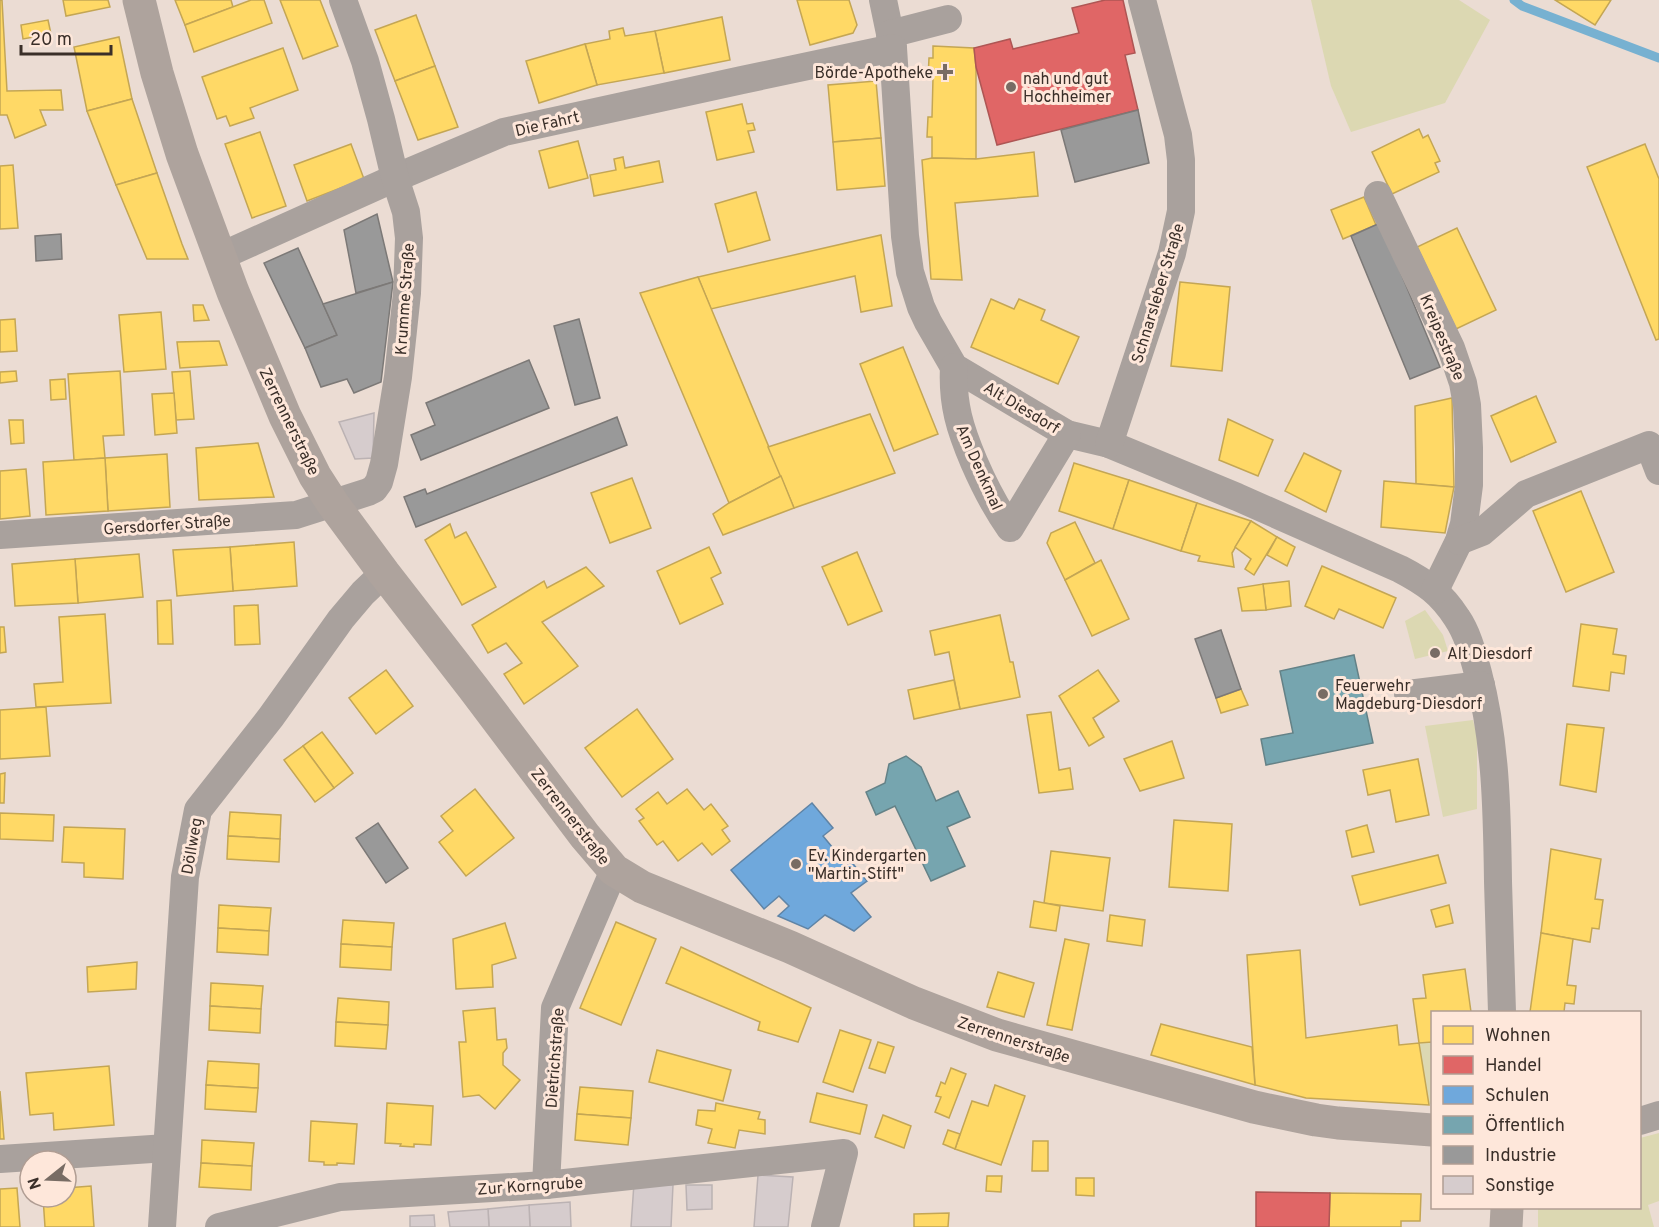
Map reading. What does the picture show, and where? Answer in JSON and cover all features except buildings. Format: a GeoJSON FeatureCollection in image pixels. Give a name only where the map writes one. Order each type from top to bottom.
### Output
{"type":"FeatureCollection","features":[{"type":"Feature","properties":{"kind":"main road","name":"Zerrennerstraße"},"geometry":{"type":"LineString","coordinates":[[139,0],[157,73],[182,154],[219,257],[285,416],[315,476],[384,573],[585,836],[614,870],[642,887],[790,947],[914,1003],[997,1035],[1254,1107],[1316,1120],[1431,1130]]}},
{"type":"Feature","properties":{"kind":"main road"},"geometry":{"type":"LineString","coordinates":[[1506,1227],[1507,1209]]}},
{"type":"Feature","properties":{"kind":"street","name":"Krumme Straße"},"geometry":{"type":"LineString","coordinates":[[333,504],[374,489],[379,482],[398,377],[409,249],[406,212],[365,61],[343,0]]}},
{"type":"Feature","properties":{"kind":"street","name":"Alt Diesdorf"},"geometry":{"type":"LineString","coordinates":[[883,0],[891,41],[905,236],[910,272],[928,322],[954,367],[1067,434],[1109,444],[1237,497],[1400,569],[1435,590],[1451,609],[1465,633],[1481,685],[1495,771],[1502,1011]]}},
{"type":"Feature","properties":{"kind":"street","name":"Schnarsleber Straße"},"geometry":{"type":"LineString","coordinates":[[1109,444],[1172,253],[1181,211],[1181,160],[1178,135],[1142,0]]}},
{"type":"Feature","properties":{"kind":"street","name":"Die Fahrt"},"geometry":{"type":"LineString","coordinates":[[219,257],[504,132],[742,80],[891,41],[948,19]]}},
{"type":"Feature","properties":{"kind":"street","name":"Kreipestraße"},"geometry":{"type":"LineString","coordinates":[[1378,195],[1451,348],[1467,405],[1470,448],[1467,504],[1459,541],[1435,590]]}},
{"type":"Feature","properties":{"kind":"street","name":"Am Denkmal"},"geometry":{"type":"LineString","coordinates":[[954,367],[954,400],[962,432],[989,494],[1010,528],[1067,434]]}},
{"type":"Feature","properties":{"kind":"street"},"geometry":{"type":"LineString","coordinates":[[1459,541],[1482,532],[1526,494],[1649,445],[1659,471]]}},
{"type":"Feature","properties":{"kind":"street","name":"Gersdorfer Straße"},"geometry":{"type":"LineString","coordinates":[[0,535],[296,515],[333,504]]}},
{"type":"Feature","properties":{"kind":"street","name":"Döllweg"},"geometry":{"type":"LineString","coordinates":[[162,1227],[185,877],[198,810],[271,717],[341,619],[384,573]]}},
{"type":"Feature","properties":{"kind":"street"},"geometry":{"type":"LineString","coordinates":[[1408,694],[1481,685]]}},
{"type":"Feature","properties":{"kind":"street","name":"Dietrichstraße"},"geometry":{"type":"LineString","coordinates":[[546,1185],[555,1008],[614,870]]}},
{"type":"Feature","properties":{"kind":"street"},"geometry":{"type":"LineString","coordinates":[[1641,1120],[1659,1115]]}},
{"type":"Feature","properties":{"kind":"street"},"geometry":{"type":"LineString","coordinates":[[0,1159],[167,1148]]}},
{"type":"Feature","properties":{"kind":"street","name":"Zur Korngrube"},"geometry":{"type":"LineString","coordinates":[[219,1227],[340,1197],[546,1185],[844,1153],[825,1227]]}},
{"type":"Feature","properties":{"kind":"shaded area"},"geometry":{"type":"Polygon","coordinates":[[[1311,0],[1459,0],[1490,20],[1445,103],[1351,132],[1331,86],[1311,0]]]}},
{"type":"Feature","properties":{"kind":"shaded area"},"geometry":{"type":"Polygon","coordinates":[[[1425,610],[1443,635],[1448,651],[1415,659],[1405,621],[1425,610]]]}},
{"type":"Feature","properties":{"kind":"shaded area"},"geometry":{"type":"Polygon","coordinates":[[[1473,720],[1477,736],[1477,809],[1443,817],[1425,726],[1473,720]]]}},
{"type":"Feature","properties":{"kind":"shaded area"},"geometry":{"type":"Polygon","coordinates":[[[1431,1042],[1431,1104],[1429,1105],[1419,1043],[1431,1042]]]}},
{"type":"Feature","properties":{"kind":"shaded area"},"geometry":{"type":"Polygon","coordinates":[[[1659,1133],[1659,1201],[1648,1205],[1654,1227],[1538,1227],[1538,1209],[1641,1209],[1641,1138],[1659,1133]]]}},
{"type":"Feature","properties":{"kind":"waterway"},"geometry":{"type":"LineString","coordinates":[[1514,0],[1522,6],[1659,58]]}},
{"type":"Feature","properties":{"kind":"place","name":"Börde-Apotheke"},"geometry":{"type":"Point","coordinates":[945,72]}},
{"type":"Feature","properties":{"kind":"place","name":"nah und gut Hochheimer"},"geometry":{"type":"Point","coordinates":[1011,87]}},
{"type":"Feature","properties":{"kind":"place","name":"Alt Diesdorf"},"geometry":{"type":"Point","coordinates":[1435,653]}},
{"type":"Feature","properties":{"kind":"place","name":"Feuerwehr Magdeburg-Diesdorf"},"geometry":{"type":"Point","coordinates":[1323,694]}},
{"type":"Feature","properties":{"kind":"place","name":"Ev. Kindergarten \"Martin-Stift\""},"geometry":{"type":"Point","coordinates":[796,864]}}]}
